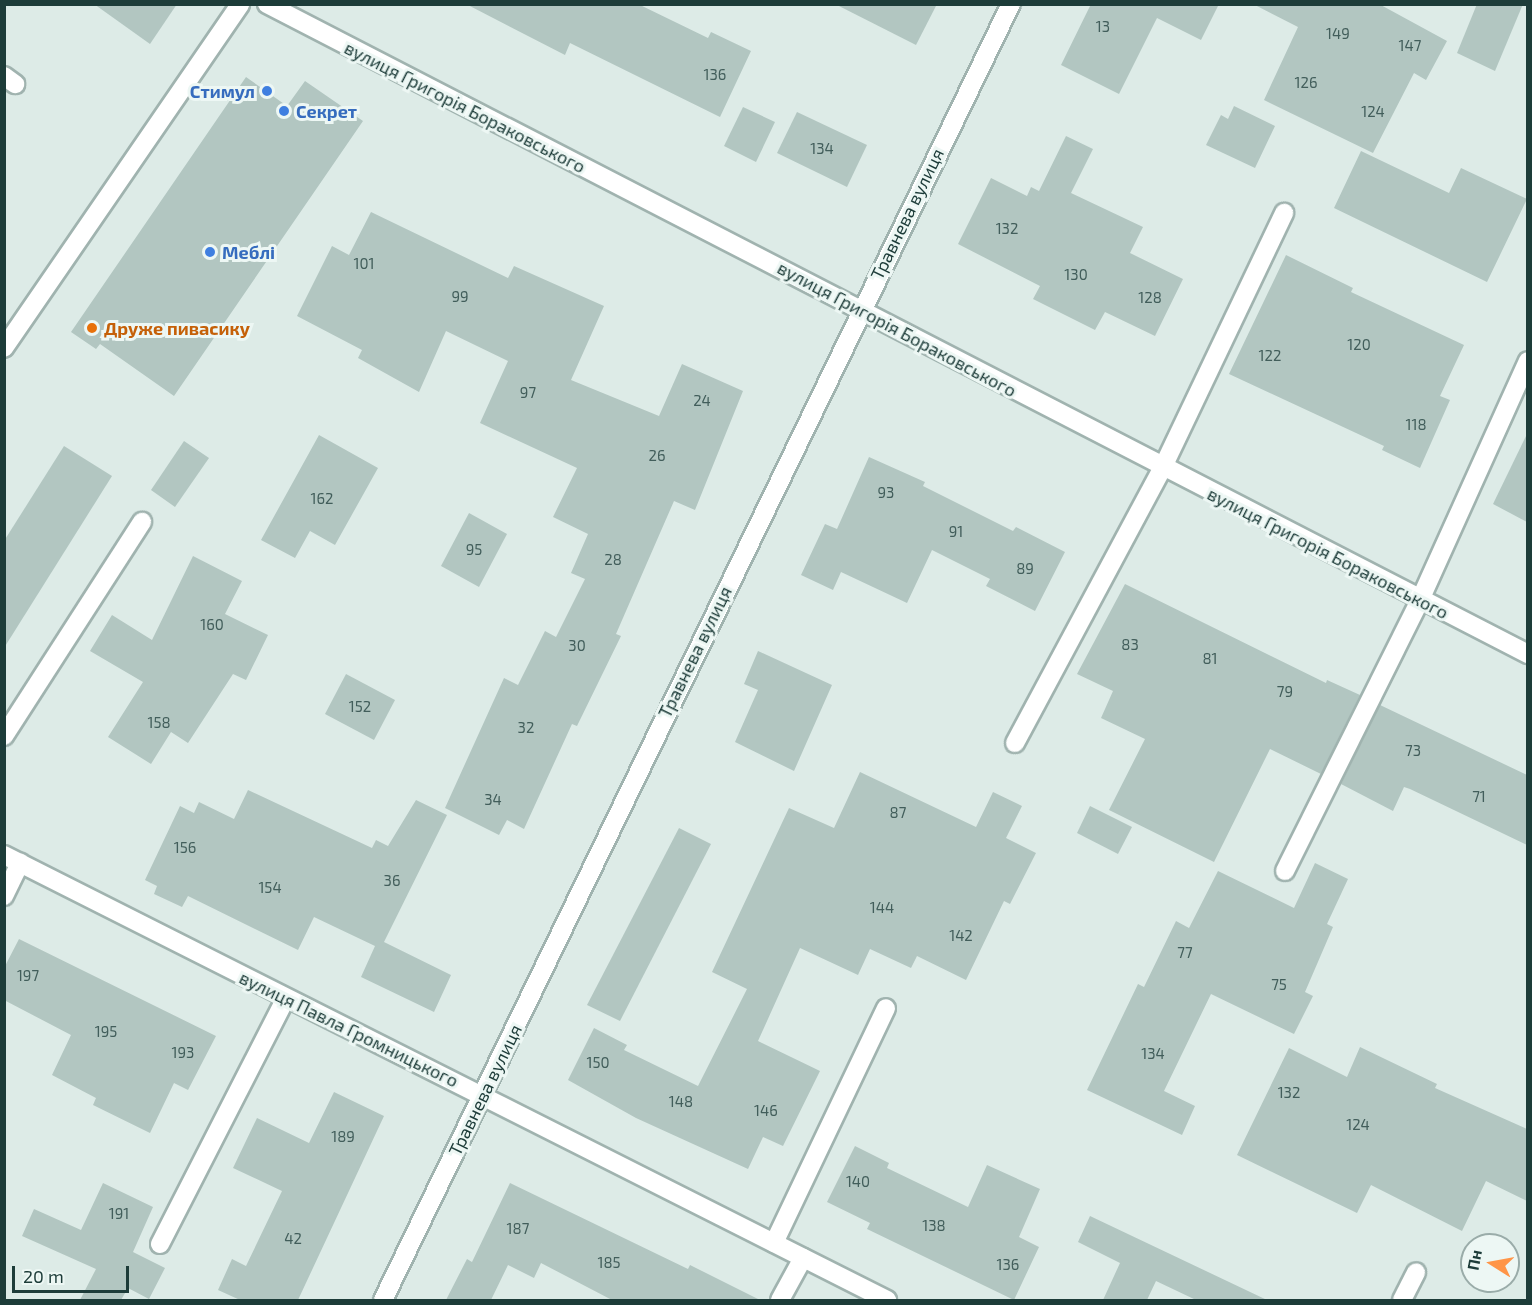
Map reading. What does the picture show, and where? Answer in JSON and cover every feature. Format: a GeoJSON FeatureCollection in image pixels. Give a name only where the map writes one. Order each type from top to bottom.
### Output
{"type":"FeatureCollection","features":[{"type":"Feature","properties":{"kind":"street"},"geometry":{"type":"LineString","coordinates":[[4,348],[240,4]]}},
{"type":"Feature","properties":{"kind":"street","name":"вулиця Григорія Бораковського"},"geometry":{"type":"LineString","coordinates":[[267,4],[860,309],[1162,469],[1527,654]]}},
{"type":"Feature","properties":{"kind":"street","name":"Травнева вулиця"},"geometry":{"type":"LineString","coordinates":[[384,1300],[860,309],[1011,4]]}},
{"type":"Feature","properties":{"kind":"street"},"geometry":{"type":"LineString","coordinates":[[1015,742],[1162,469],[1284,213]]}},
{"type":"Feature","properties":{"kind":"street"},"geometry":{"type":"LineString","coordinates":[[1285,871],[1420,600],[1527,361]]}},
{"type":"Feature","properties":{"kind":"street"},"geometry":{"type":"LineString","coordinates":[[4,736],[142,522]]}},
{"type":"Feature","properties":{"kind":"street"},"geometry":{"type":"LineString","coordinates":[[4,896],[12,859]]}},
{"type":"Feature","properties":{"kind":"street","name":"вулиця Павла Громницького"},"geometry":{"type":"LineString","coordinates":[[12,859],[285,998],[483,1094],[887,1300]]}},
{"type":"Feature","properties":{"kind":"street"},"geometry":{"type":"LineString","coordinates":[[160,1244],[285,998]]}},
{"type":"Feature","properties":{"kind":"street"},"geometry":{"type":"LineString","coordinates":[[774,1243],[886,1008]]}},
{"type":"Feature","properties":{"kind":"street"},"geometry":{"type":"LineString","coordinates":[[780,1300],[803,1258]]}},
{"type":"Feature","properties":{"kind":"street"},"geometry":{"type":"LineString","coordinates":[[1402,1300],[1416,1272]]}},
{"type":"Feature","properties":{"kind":"building"},"geometry":{"type":"Polygon","coordinates":[[[94,4],[177,4],[150,44],[94,4]]]}},
{"type":"Feature","properties":{"kind":"building"},"geometry":{"type":"Polygon","coordinates":[[[466,4],[638,4],[708,38],[711,32],[751,51],[720,117],[570,43],[565,55],[466,4]]]}},
{"type":"Feature","properties":{"kind":"building"},"geometry":{"type":"Polygon","coordinates":[[[835,4],[937,4],[916,45],[835,4]]]}},
{"type":"Feature","properties":{"kind":"building"},"geometry":{"type":"Polygon","coordinates":[[[1091,4],[1219,4],[1201,40],[1157,18],[1119,94],[1061,65],[1091,4]]]}},
{"type":"Feature","properties":{"kind":"building"},"geometry":{"type":"Polygon","coordinates":[[[1253,4],[1379,4],[1447,41],[1426,80],[1414,73],[1373,153],[1264,100],[1298,27],[1253,4]]]}},
{"type":"Feature","properties":{"kind":"building"},"geometry":{"type":"Polygon","coordinates":[[[1477,4],[1523,4],[1495,71],[1457,53],[1477,4]]]}},
{"type":"Feature","properties":{"kind":"building"},"geometry":{"type":"Polygon","coordinates":[[[246,77],[287,106],[305,81],[363,121],[174,396],[100,344],[96,349],[71,332],[246,77]]]}},
{"type":"Feature","properties":{"kind":"building"},"geometry":{"type":"Polygon","coordinates":[[[1234,106],[1275,126],[1255,168],[1206,145],[1221,115],[1228,119],[1234,106]]]}},
{"type":"Feature","properties":{"kind":"building"},"geometry":{"type":"Polygon","coordinates":[[[743,107],[775,122],[756,162],[724,146],[743,107]]]}},
{"type":"Feature","properties":{"kind":"building"},"geometry":{"type":"Polygon","coordinates":[[[797,112],[867,145],[847,187],[777,153],[797,112]]]}},
{"type":"Feature","properties":{"kind":"building"},"geometry":{"type":"Polygon","coordinates":[[[1066,136],[1093,149],[1071,193],[1143,227],[1130,253],[1183,279],[1155,336],[1105,312],[1095,330],[1033,299],[1040,286],[958,244],[991,178],[1027,196],[1031,187],[1039,191],[1066,136]]]}},
{"type":"Feature","properties":{"kind":"building"},"geometry":{"type":"Polygon","coordinates":[[[1361,151],[1449,193],[1461,168],[1527,199],[1487,282],[1334,208],[1361,151]]]}},
{"type":"Feature","properties":{"kind":"building"},"geometry":{"type":"Polygon","coordinates":[[[371,212],[508,278],[514,266],[604,306],[571,380],[659,416],[682,364],[743,391],[695,510],[674,501],[616,634],[621,636],[577,726],[572,724],[524,829],[507,820],[499,835],[445,808],[504,678],[518,685],[545,631],[556,637],[585,579],[571,573],[588,534],[553,517],[577,468],[480,423],[508,361],[446,331],[419,392],[358,358],[362,350],[297,316],[332,246],[349,255],[371,212]]]}},
{"type":"Feature","properties":{"kind":"building"},"geometry":{"type":"Polygon","coordinates":[[[1286,255],[1353,288],[1351,292],[1464,345],[1440,396],[1450,400],[1420,468],[1382,450],[1384,446],[1229,374],[1286,255]]]}},
{"type":"Feature","properties":{"kind":"building"},"geometry":{"type":"Polygon","coordinates":[[[1527,434],[1527,522],[1493,504],[1527,434]]]}},
{"type":"Feature","properties":{"kind":"building"},"geometry":{"type":"Polygon","coordinates":[[[319,435],[378,468],[335,545],[310,531],[295,558],[261,540],[319,435]]]}},
{"type":"Feature","properties":{"kind":"building"},"geometry":{"type":"Polygon","coordinates":[[[184,441],[209,458],[175,507],[151,490],[184,441]]]}},
{"type":"Feature","properties":{"kind":"building"},"geometry":{"type":"Polygon","coordinates":[[[64,446],[112,476],[4,648],[4,541],[64,446]]]}},
{"type":"Feature","properties":{"kind":"building"},"geometry":{"type":"Polygon","coordinates":[[[869,457],[925,482],[923,486],[1013,531],[1016,527],[1065,552],[1035,611],[986,586],[990,579],[932,550],[907,603],[841,572],[833,590],[801,575],[825,524],[837,529],[869,457]]]}},
{"type":"Feature","properties":{"kind":"building"},"geometry":{"type":"Polygon","coordinates":[[[469,513],[507,534],[479,587],[441,566],[469,513]]]}},
{"type":"Feature","properties":{"kind":"building"},"geometry":{"type":"Polygon","coordinates":[[[193,556],[242,581],[225,614],[268,635],[246,680],[233,674],[188,743],[171,732],[151,764],[108,737],[143,682],[90,651],[112,615],[152,640],[193,556]]]}},
{"type":"Feature","properties":{"kind":"building"},"geometry":{"type":"Polygon","coordinates":[[[1125,584],[1326,683],[1327,680],[1360,695],[1321,774],[1270,749],[1214,862],[1109,810],[1145,739],[1101,718],[1113,691],[1077,674],[1125,584]]]}},
{"type":"Feature","properties":{"kind":"building"},"geometry":{"type":"Polygon","coordinates":[[[758,651],[832,685],[794,771],[735,742],[758,690],[744,684],[758,651]]]}},
{"type":"Feature","properties":{"kind":"building"},"geometry":{"type":"Polygon","coordinates":[[[346,674],[395,700],[374,740],[325,714],[346,674]]]}},
{"type":"Feature","properties":{"kind":"building"},"geometry":{"type":"Polygon","coordinates":[[[1380,705],[1527,775],[1527,845],[1404,787],[1393,811],[1341,784],[1380,705]]]}},
{"type":"Feature","properties":{"kind":"building"},"geometry":{"type":"Polygon","coordinates":[[[860,772],[976,827],[993,792],[1022,806],[1006,838],[1036,853],[1010,904],[1004,901],[966,980],[917,956],[911,968],[870,949],[858,975],[800,948],[758,1041],[820,1071],[783,1146],[763,1137],[748,1169],[636,1118],[568,1080],[594,1028],[627,1045],[624,1050],[698,1086],[747,989],[712,972],[789,808],[834,828],[860,772]]]}},
{"type":"Feature","properties":{"kind":"building"},"geometry":{"type":"Polygon","coordinates":[[[248,790],[372,848],[376,840],[388,846],[416,800],[447,815],[384,942],[451,975],[434,1012],[361,977],[375,946],[314,917],[298,950],[188,896],[182,907],[154,894],[157,886],[145,880],[180,806],[194,813],[199,802],[234,819],[248,790]]]}},
{"type":"Feature","properties":{"kind":"building"},"geometry":{"type":"Polygon","coordinates":[[[1090,806],[1132,827],[1118,854],[1077,833],[1090,806]]]}},
{"type":"Feature","properties":{"kind":"building"},"geometry":{"type":"Polygon","coordinates":[[[679,828],[711,844],[620,1021],[587,1005],[679,828]]]}},
{"type":"Feature","properties":{"kind":"building"},"geometry":{"type":"Polygon","coordinates":[[[1315,863],[1348,879],[1327,924],[1333,927],[1305,992],[1313,996],[1294,1034],[1211,994],[1164,1091],[1195,1106],[1182,1135],[1087,1090],[1138,984],[1144,987],[1176,921],[1189,928],[1218,871],[1294,908],[1315,863]]]}},
{"type":"Feature","properties":{"kind":"building"},"geometry":{"type":"Polygon","coordinates":[[[19,939],[216,1036],[188,1090],[174,1083],[150,1133],[93,1105],[96,1098],[52,1075],[71,1035],[4,1000],[4,968],[19,939]]]}},
{"type":"Feature","properties":{"kind":"building"},"geometry":{"type":"Polygon","coordinates":[[[1360,1047],[1437,1084],[1435,1088],[1527,1129],[1527,1201],[1486,1181],[1462,1231],[1371,1185],[1357,1213],[1237,1155],[1289,1048],[1347,1077],[1360,1047]]]}},
{"type":"Feature","properties":{"kind":"building"},"geometry":{"type":"Polygon","coordinates":[[[334,1092],[384,1116],[298,1300],[240,1300],[218,1290],[232,1259],[246,1266],[282,1191],[233,1168],[257,1118],[309,1143],[334,1092]]]}},
{"type":"Feature","properties":{"kind":"building"},"geometry":{"type":"Polygon","coordinates":[[[855,1146],[889,1163],[887,1168],[968,1207],[987,1165],[1040,1189],[1019,1237],[1039,1247],[1014,1300],[867,1229],[870,1223],[827,1202],[855,1146]]]}},
{"type":"Feature","properties":{"kind":"building"},"geometry":{"type":"Polygon","coordinates":[[[103,1183],[153,1207],[133,1252],[165,1268],[149,1299],[128,1288],[121,1300],[80,1300],[96,1269],[22,1236],[34,1209],[81,1230],[103,1183]]]}},
{"type":"Feature","properties":{"kind":"building"},"geometry":{"type":"Polygon","coordinates":[[[510,1183],[688,1269],[690,1265],[760,1300],[612,1300],[541,1263],[534,1278],[508,1265],[491,1300],[446,1300],[467,1259],[472,1262],[510,1183]]]}},
{"type":"Feature","properties":{"kind":"building"},"geometry":{"type":"Polygon","coordinates":[[[1090,1216],[1267,1300],[1196,1300],[1156,1281],[1147,1300],[1103,1300],[1120,1263],[1078,1242],[1090,1216]]]}},
{"type":"Feature","properties":{"kind":"place","name":"Стимул"},"geometry":{"type":"Point","coordinates":[267,91]}},
{"type":"Feature","properties":{"kind":"place","name":"Секрет"},"geometry":{"type":"Point","coordinates":[284,111]}},
{"type":"Feature","properties":{"kind":"place","name":"Меблі"},"geometry":{"type":"Point","coordinates":[210,252]}},
{"type":"Feature","properties":{"kind":"place","name":"Друже пивасику"},"geometry":{"type":"Point","coordinates":[92,328]}}]}
